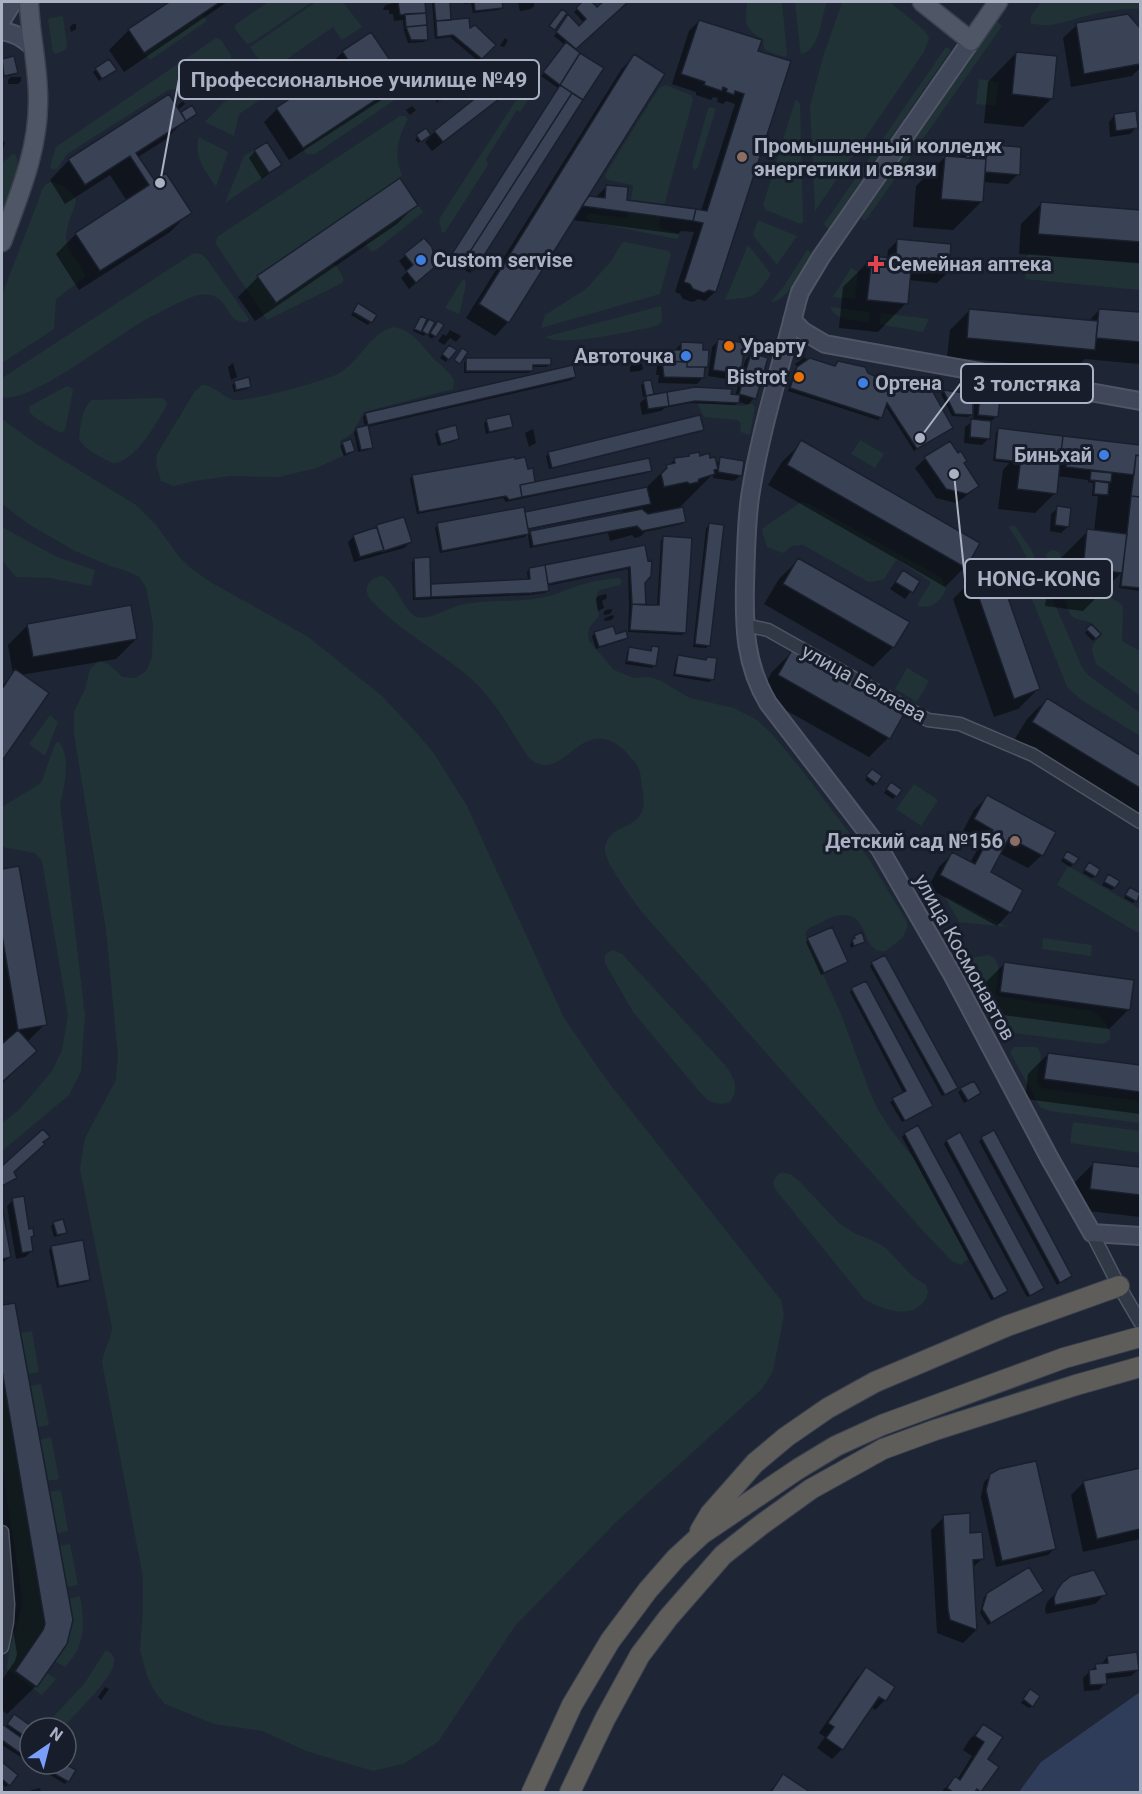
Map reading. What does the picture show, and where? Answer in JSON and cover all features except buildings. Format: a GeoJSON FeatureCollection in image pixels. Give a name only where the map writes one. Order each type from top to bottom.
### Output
{"type":"FeatureCollection","features":[{"type":"Feature","properties":{"kind":"highway"},"geometry":{"type":"LineString","coordinates":[[692,1544],[710,1514],[755,1463],[786,1437],[828,1408],[875,1382],[1025,1320],[1119,1286]]}},
{"type":"Feature","properties":{"kind":"highway"},"geometry":{"type":"LineString","coordinates":[[532,1792],[572,1705],[610,1641],[648,1590],[676,1558],[702,1534],[798,1469],[836,1446],[882,1425],[1064,1358],[1140,1338]]}},
{"type":"Feature","properties":{"kind":"highway"},"geometry":{"type":"LineString","coordinates":[[570,1792],[604,1719],[640,1656],[668,1618],[723,1555],[811,1489],[883,1449],[946,1426],[1140,1367]]}},
{"type":"Feature","properties":{"kind":"main road"},"geometry":{"type":"LineString","coordinates":[[2,20],[14,2]]}},
{"type":"Feature","properties":{"kind":"main road"},"geometry":{"type":"LineString","coordinates":[[2,242],[26,176],[36,134],[38,104],[36,65],[29,2]]}},
{"type":"Feature","properties":{"kind":"main road"},"geometry":{"type":"LineString","coordinates":[[922,2],[971,41],[998,2]]}},
{"type":"Feature","properties":{"kind":"main road"},"geometry":{"type":"LineString","coordinates":[[2,31],[23,38],[33,47]]}},
{"type":"Feature","properties":{"kind":"main road","name":"улица Космонавтов"},"geometry":{"type":"LineString","coordinates":[[971,41],[821,257],[800,292],[768,415],[751,494],[746,554],[745,625],[748,654],[758,686],[784,726],[880,849],[952,974],[1092,1233]]}},
{"type":"Feature","properties":{"kind":"main road"},"geometry":{"type":"LineString","coordinates":[[792,320],[802,331],[825,344],[1140,401]]}},
{"type":"Feature","properties":{"kind":"main road"},"geometry":{"type":"LineString","coordinates":[[1092,1233],[1140,1236]]}},
{"type":"Feature","properties":{"kind":"street","name":"улица Беляева"},"geometry":{"type":"LineString","coordinates":[[745,625],[768,630],[928,720],[960,724],[1032,755],[1140,822]]}},
{"type":"Feature","properties":{"kind":"street"},"geometry":{"type":"LineString","coordinates":[[1092,1233],[1140,1322]]}},
{"type":"Feature","properties":{"kind":"street"},"geometry":{"type":"LineString","coordinates":[[2,1532],[8,1604],[2,1647]]}},
{"type":"Feature","properties":{"kind":"shaded area"},"geometry":{"type":"Polygon","coordinates":[[[268,2],[312,2],[247,44],[235,29],[235,25],[268,2]]]}},
{"type":"Feature","properties":{"kind":"shaded area"},"geometry":{"type":"Polygon","coordinates":[[[316,2],[343,2],[362,27],[342,40],[333,27],[268,72],[250,47],[316,2]]]}},
{"type":"Feature","properties":{"kind":"shaded area"},"geometry":{"type":"Polygon","coordinates":[[[747,2],[782,2],[787,55],[785,57],[767,51],[764,48],[763,39],[748,28],[747,2]]]}},
{"type":"Feature","properties":{"kind":"shaded area"},"geometry":{"type":"Polygon","coordinates":[[[795,2],[827,2],[816,40],[807,52],[801,54],[800,49],[795,2]]]}},
{"type":"Feature","properties":{"kind":"shaded area"},"geometry":{"type":"Polygon","coordinates":[[[842,2],[890,2],[924,30],[929,38],[924,52],[815,211],[810,106],[823,57],[842,2]]]}},
{"type":"Feature","properties":{"kind":"shaded area"},"geometry":{"type":"Polygon","coordinates":[[[1041,2],[1140,2],[1140,9],[1109,11],[1055,24],[1030,23],[1031,16],[1041,2]]]}},
{"type":"Feature","properties":{"kind":"shaded area"},"geometry":{"type":"Polygon","coordinates":[[[202,14],[207,21],[150,60],[144,53],[202,14]]]}},
{"type":"Feature","properties":{"kind":"shaded area"},"geometry":{"type":"Polygon","coordinates":[[[63,16],[67,45],[65,50],[56,54],[53,52],[48,20],[63,16]]]}},
{"type":"Feature","properties":{"kind":"shaded area"},"geometry":{"type":"Polygon","coordinates":[[[997,22],[1002,26],[866,220],[863,220],[861,217],[997,22]]]}},
{"type":"Feature","properties":{"kind":"shaded area"},"geometry":{"type":"Polygon","coordinates":[[[216,38],[221,40],[231,58],[208,85],[168,90],[67,154],[57,169],[52,169],[50,166],[56,147],[216,38]]]}},
{"type":"Feature","properties":{"kind":"shaded area"},"geometry":{"type":"Polygon","coordinates":[[[946,47],[951,50],[827,228],[824,224],[946,47]]]}},
{"type":"Feature","properties":{"kind":"shaded area"},"geometry":{"type":"Polygon","coordinates":[[[979,79],[999,82],[996,106],[976,104],[979,79]]]}},
{"type":"Feature","properties":{"kind":"shaded area"},"geometry":{"type":"Polygon","coordinates":[[[404,81],[405,89],[402,95],[315,154],[306,154],[303,148],[404,81]]]}},
{"type":"Feature","properties":{"kind":"shaded area"},"geometry":{"type":"Polygon","coordinates":[[[531,81],[539,83],[520,112],[517,110],[486,159],[488,165],[445,232],[442,232],[439,221],[441,216],[524,88],[531,81]]]}},
{"type":"Feature","properties":{"kind":"shaded area"},"geometry":{"type":"Polygon","coordinates":[[[249,84],[260,100],[239,114],[234,136],[205,122],[223,103],[249,84]]]}},
{"type":"Feature","properties":{"kind":"shaded area"},"geometry":{"type":"Polygon","coordinates":[[[666,85],[691,95],[693,100],[659,224],[660,228],[677,233],[679,236],[677,239],[591,222],[585,217],[589,213],[625,218],[628,216],[632,185],[608,180],[605,177],[606,173],[659,88],[666,85]]]}},
{"type":"Feature","properties":{"kind":"shaded area"},"geometry":{"type":"Polygon","coordinates":[[[797,100],[800,104],[803,216],[803,222],[800,224],[766,210],[763,205],[797,100]]]}},
{"type":"Feature","properties":{"kind":"shaded area"},"geometry":{"type":"Polygon","coordinates":[[[710,107],[715,109],[715,112],[698,167],[695,170],[692,166],[710,107]]]}},
{"type":"Feature","properties":{"kind":"shaded area"},"geometry":{"type":"Polygon","coordinates":[[[400,116],[408,119],[397,154],[402,175],[400,178],[257,276],[334,262],[343,277],[343,282],[267,320],[216,244],[217,237],[400,116]]]}},
{"type":"Feature","properties":{"kind":"shaded area"},"geometry":{"type":"Polygon","coordinates":[[[199,137],[228,152],[216,187],[199,158],[199,137]]]}},
{"type":"Feature","properties":{"kind":"shaded area"},"geometry":{"type":"Polygon","coordinates":[[[254,150],[269,173],[225,203],[244,156],[254,150]]]}},
{"type":"Feature","properties":{"kind":"shaded area"},"geometry":{"type":"Polygon","coordinates":[[[15,154],[18,161],[17,177],[2,217],[2,161],[15,154]]]}},
{"type":"Feature","properties":{"kind":"shaded area"},"geometry":{"type":"Polygon","coordinates":[[[51,182],[66,188],[76,200],[66,238],[85,277],[56,299],[54,329],[2,363],[2,295],[43,188],[51,182]]]}},
{"type":"Feature","properties":{"kind":"shaded area"},"geometry":{"type":"Polygon","coordinates":[[[418,205],[422,213],[380,247],[371,251],[364,242],[418,205]]]}},
{"type":"Feature","properties":{"kind":"shaded area"},"geometry":{"type":"Polygon","coordinates":[[[758,220],[797,236],[777,265],[753,235],[758,220]]]}},
{"type":"Feature","properties":{"kind":"shaded area"},"geometry":{"type":"Polygon","coordinates":[[[625,242],[668,251],[671,254],[660,294],[541,328],[545,315],[586,289],[625,242]]]}},
{"type":"Feature","properties":{"kind":"shaded area"},"geometry":{"type":"Polygon","coordinates":[[[748,245],[771,274],[753,295],[725,300],[748,245]]]}},
{"type":"Feature","properties":{"kind":"shaded area"},"geometry":{"type":"Polygon","coordinates":[[[807,250],[812,253],[795,282],[783,296],[771,302],[784,286],[807,250]]]}},
{"type":"Feature","properties":{"kind":"shaded area"},"geometry":{"type":"Polygon","coordinates":[[[194,253],[206,258],[249,319],[247,322],[234,318],[215,297],[195,296],[145,320],[52,380],[15,397],[2,397],[2,378],[194,253]]]}},
{"type":"Feature","properties":{"kind":"shaded area"},"geometry":{"type":"Polygon","coordinates":[[[1028,253],[1140,264],[1140,290],[1025,279],[1028,253]]]}},
{"type":"Feature","properties":{"kind":"shaded area"},"geometry":{"type":"Polygon","coordinates":[[[851,268],[858,272],[855,299],[833,297],[851,268]]]}},
{"type":"Feature","properties":{"kind":"shaded area"},"geometry":{"type":"Polygon","coordinates":[[[463,279],[466,284],[458,314],[445,308],[463,279]]]}},
{"type":"Feature","properties":{"kind":"shaded area"},"geometry":{"type":"Polygon","coordinates":[[[661,306],[662,321],[648,328],[580,340],[554,340],[545,337],[661,306]]]}},
{"type":"Feature","properties":{"kind":"shaded area"},"geometry":{"type":"Polygon","coordinates":[[[830,307],[870,312],[869,323],[841,317],[830,307]]]}},
{"type":"Feature","properties":{"kind":"shaded area"},"geometry":{"type":"Polygon","coordinates":[[[881,313],[929,319],[923,332],[879,324],[881,313]]]}},
{"type":"Feature","properties":{"kind":"shaded area"},"geometry":{"type":"Polygon","coordinates":[[[393,327],[406,331],[416,339],[452,377],[453,389],[364,412],[353,433],[340,441],[343,456],[316,468],[279,477],[230,476],[174,486],[161,481],[156,464],[157,454],[195,391],[202,385],[211,387],[235,400],[243,400],[306,385],[341,372],[372,341],[385,330],[393,327]]]}},
{"type":"Feature","properties":{"kind":"shaded area"},"geometry":{"type":"Polygon","coordinates":[[[67,386],[73,391],[65,430],[61,433],[29,411],[30,406],[67,386]]]}},
{"type":"Feature","properties":{"kind":"shaded area"},"geometry":{"type":"Polygon","coordinates":[[[162,398],[167,405],[151,431],[130,456],[121,461],[113,463],[99,456],[79,439],[84,413],[92,400],[162,398]]]}},
{"type":"Feature","properties":{"kind":"shaded area"},"geometry":{"type":"Polygon","coordinates":[[[699,403],[745,406],[747,403],[753,404],[755,407],[750,434],[741,432],[740,422],[737,420],[704,417],[699,403]]]}},
{"type":"Feature","properties":{"kind":"shaded area"},"geometry":{"type":"Polygon","coordinates":[[[2,419],[35,443],[136,505],[156,525],[180,558],[193,570],[307,636],[382,696],[414,730],[433,752],[467,806],[564,1018],[606,1079],[781,1300],[784,1315],[773,1371],[762,1389],[616,1522],[515,1626],[438,1742],[403,1764],[373,1771],[306,1751],[263,1731],[214,1724],[165,1704],[155,1692],[147,1676],[140,1650],[143,1577],[102,1362],[112,1328],[80,1169],[85,1138],[116,1080],[118,1056],[106,930],[74,734],[74,712],[85,689],[90,669],[99,661],[109,665],[123,677],[136,678],[147,670],[152,656],[153,624],[146,587],[139,577],[75,551],[30,525],[2,504],[2,419]]]}},
{"type":"Feature","properties":{"kind":"shaded area"},"geometry":{"type":"Polygon","coordinates":[[[860,440],[884,454],[875,468],[851,454],[860,440]]]}},
{"type":"Feature","properties":{"kind":"shaded area"},"geometry":{"type":"Polygon","coordinates":[[[801,502],[810,504],[942,578],[946,589],[941,597],[931,606],[917,605],[930,581],[897,560],[884,579],[872,582],[803,545],[792,546],[783,553],[767,547],[763,528],[801,502]]]}},
{"type":"Feature","properties":{"kind":"shaded area"},"geometry":{"type":"Polygon","coordinates":[[[1015,526],[1031,549],[1082,667],[1088,675],[1140,713],[1140,736],[1080,699],[1067,687],[1023,576],[1027,558],[1008,527],[1015,526]]]}},
{"type":"Feature","properties":{"kind":"shaded area"},"geometry":{"type":"Polygon","coordinates":[[[2,527],[57,557],[95,570],[91,586],[50,578],[16,577],[2,560],[2,527]]]}},
{"type":"Feature","properties":{"kind":"shaded area"},"geometry":{"type":"Polygon","coordinates":[[[1053,550],[1059,552],[1067,575],[1075,584],[1118,601],[1123,606],[1122,641],[1140,651],[1140,696],[1096,664],[1092,651],[1093,645],[1102,634],[1092,623],[1074,618],[1070,614],[1047,558],[1046,554],[1053,550]]]}},
{"type":"Feature","properties":{"kind":"shaded area"},"geometry":{"type":"Polygon","coordinates":[[[382,576],[392,584],[408,610],[422,618],[456,606],[539,598],[590,582],[619,578],[622,581],[620,585],[600,590],[597,593],[599,616],[589,628],[588,634],[589,641],[614,670],[634,678],[649,677],[661,681],[690,698],[734,708],[757,720],[772,734],[869,859],[907,922],[904,935],[886,951],[877,950],[870,944],[857,920],[849,915],[836,916],[813,926],[805,935],[841,1014],[877,1108],[915,1160],[966,1254],[968,1259],[961,1265],[953,1262],[924,1232],[641,911],[621,882],[607,858],[605,848],[611,835],[635,821],[642,811],[643,795],[636,763],[618,745],[601,738],[588,741],[552,764],[537,763],[528,757],[501,714],[477,685],[458,668],[393,621],[370,599],[367,591],[368,584],[374,578],[382,576]]]}},
{"type":"Feature","properties":{"kind":"shaded area"},"geometry":{"type":"Polygon","coordinates":[[[907,668],[929,681],[917,702],[895,689],[907,668]]]}},
{"type":"Feature","properties":{"kind":"shaded area"},"geometry":{"type":"Polygon","coordinates":[[[50,715],[58,722],[45,756],[29,744],[50,715]]]}},
{"type":"Feature","properties":{"kind":"shaded area"},"geometry":{"type":"Polygon","coordinates":[[[59,742],[63,748],[66,763],[60,803],[85,1016],[81,1071],[69,1095],[2,1151],[2,1123],[19,1110],[52,1071],[62,1050],[68,1015],[42,861],[35,853],[2,847],[2,807],[41,783],[54,747],[59,742]]]}},
{"type":"Feature","properties":{"kind":"shaded area"},"geometry":{"type":"Polygon","coordinates":[[[914,784],[938,800],[921,826],[896,809],[914,784]]]}},
{"type":"Feature","properties":{"kind":"shaded area"},"geometry":{"type":"Polygon","coordinates":[[[1068,866],[1140,909],[1140,934],[1057,885],[1068,866]]]}},
{"type":"Feature","properties":{"kind":"shaded area"},"geometry":{"type":"Polygon","coordinates":[[[944,895],[1007,927],[959,922],[944,895]]]}},
{"type":"Feature","properties":{"kind":"shaded area"},"geometry":{"type":"Polygon","coordinates":[[[1043,938],[1092,945],[1091,956],[1042,949],[1043,938]]]}},
{"type":"Feature","properties":{"kind":"shaded area"},"geometry":{"type":"Polygon","coordinates":[[[612,950],[622,954],[726,1066],[735,1088],[730,1102],[721,1104],[709,1101],[633,1012],[605,963],[605,955],[612,950]]]}},
{"type":"Feature","properties":{"kind":"shaded area"},"geometry":{"type":"Polygon","coordinates":[[[989,955],[994,958],[998,966],[996,992],[999,996],[1093,1011],[1106,1023],[1110,1039],[1101,1044],[1003,1030],[995,1024],[967,968],[966,962],[969,958],[989,955]]]}},
{"type":"Feature","properties":{"kind":"shaded area"},"geometry":{"type":"Polygon","coordinates":[[[1014,1047],[1038,1048],[1041,1055],[1037,1082],[1042,1088],[1140,1101],[1140,1123],[1050,1111],[1040,1107],[1010,1052],[1014,1047]]]}},
{"type":"Feature","properties":{"kind":"shaded area"},"geometry":{"type":"Polygon","coordinates":[[[1073,1122],[1140,1131],[1140,1153],[1070,1143],[1073,1122]]]}},
{"type":"Feature","properties":{"kind":"shaded area"},"geometry":{"type":"Polygon","coordinates":[[[778,1174],[790,1174],[799,1181],[839,1223],[887,1249],[912,1276],[926,1285],[928,1293],[923,1302],[917,1308],[900,1311],[881,1307],[864,1299],[775,1189],[773,1182],[778,1174]]]}},
{"type":"Feature","properties":{"kind":"shaded area"},"geometry":{"type":"Polygon","coordinates":[[[32,1331],[39,1372],[28,1374],[20,1333],[32,1331]]]}},
{"type":"Feature","properties":{"kind":"shaded area"},"geometry":{"type":"Polygon","coordinates":[[[2,1371],[45,1624],[15,1671],[37,1686],[47,1673],[56,1679],[42,1695],[7,1669],[9,1651],[22,1599],[2,1466],[2,1371]]]}},
{"type":"Feature","properties":{"kind":"shaded area"},"geometry":{"type":"Polygon","coordinates":[[[41,1384],[49,1425],[38,1427],[30,1386],[41,1384]]]}},
{"type":"Feature","properties":{"kind":"shaded area"},"geometry":{"type":"Polygon","coordinates":[[[51,1437],[59,1479],[47,1481],[40,1440],[51,1437]]]}},
{"type":"Feature","properties":{"kind":"shaded area"},"geometry":{"type":"Polygon","coordinates":[[[61,1490],[68,1531],[57,1533],[49,1492],[61,1490]]]}},
{"type":"Feature","properties":{"kind":"shaded area"},"geometry":{"type":"Polygon","coordinates":[[[70,1544],[78,1585],[67,1587],[59,1546],[70,1544]]]}},
{"type":"Feature","properties":{"kind":"shaded area"},"geometry":{"type":"Polygon","coordinates":[[[80,1596],[83,1616],[82,1634],[77,1651],[65,1667],[55,1661],[69,1599],[80,1596]]]}},
{"type":"Feature","properties":{"kind":"shaded area"},"geometry":{"type":"Polygon","coordinates":[[[106,1650],[112,1654],[114,1662],[112,1670],[74,1716],[54,1716],[55,1715],[84,1684],[106,1650]]]}},
{"type":"Feature","properties":{"kind":"water"},"geometry":{"type":"Polygon","coordinates":[[[1140,1692],[1140,1792],[1019,1792],[1041,1762],[1140,1692]]]}},
{"type":"Feature","properties":{"kind":"place","name":"Промышленный колледж энергетики и связи"},"geometry":{"type":"Point","coordinates":[742,157]}},
{"type":"Feature","properties":{"kind":"place","name":"Профессиональное училище №49"},"geometry":{"type":"Point","coordinates":[160,183]}},
{"type":"Feature","properties":{"kind":"place","name":"Custom servise"},"geometry":{"type":"Point","coordinates":[421,260]}},
{"type":"Feature","properties":{"kind":"place","name":"Семейная аптека"},"geometry":{"type":"Point","coordinates":[876,264]}},
{"type":"Feature","properties":{"kind":"place","name":"Урарту"},"geometry":{"type":"Point","coordinates":[729,346]}},
{"type":"Feature","properties":{"kind":"place","name":"Автоточка"},"geometry":{"type":"Point","coordinates":[686,356]}},
{"type":"Feature","properties":{"kind":"place","name":"Bistrot"},"geometry":{"type":"Point","coordinates":[799,377]}},
{"type":"Feature","properties":{"kind":"place","name":"Ортена"},"geometry":{"type":"Point","coordinates":[863,383]}},
{"type":"Feature","properties":{"kind":"place","name":"3 толстяка"},"geometry":{"type":"Point","coordinates":[920,438]}},
{"type":"Feature","properties":{"kind":"place","name":"Биньхай"},"geometry":{"type":"Point","coordinates":[1104,455]}},
{"type":"Feature","properties":{"kind":"place","name":"HONG-KONG"},"geometry":{"type":"Point","coordinates":[954,474]}},
{"type":"Feature","properties":{"kind":"place","name":"Детский сад №156"},"geometry":{"type":"Point","coordinates":[1015,841]}}]}
